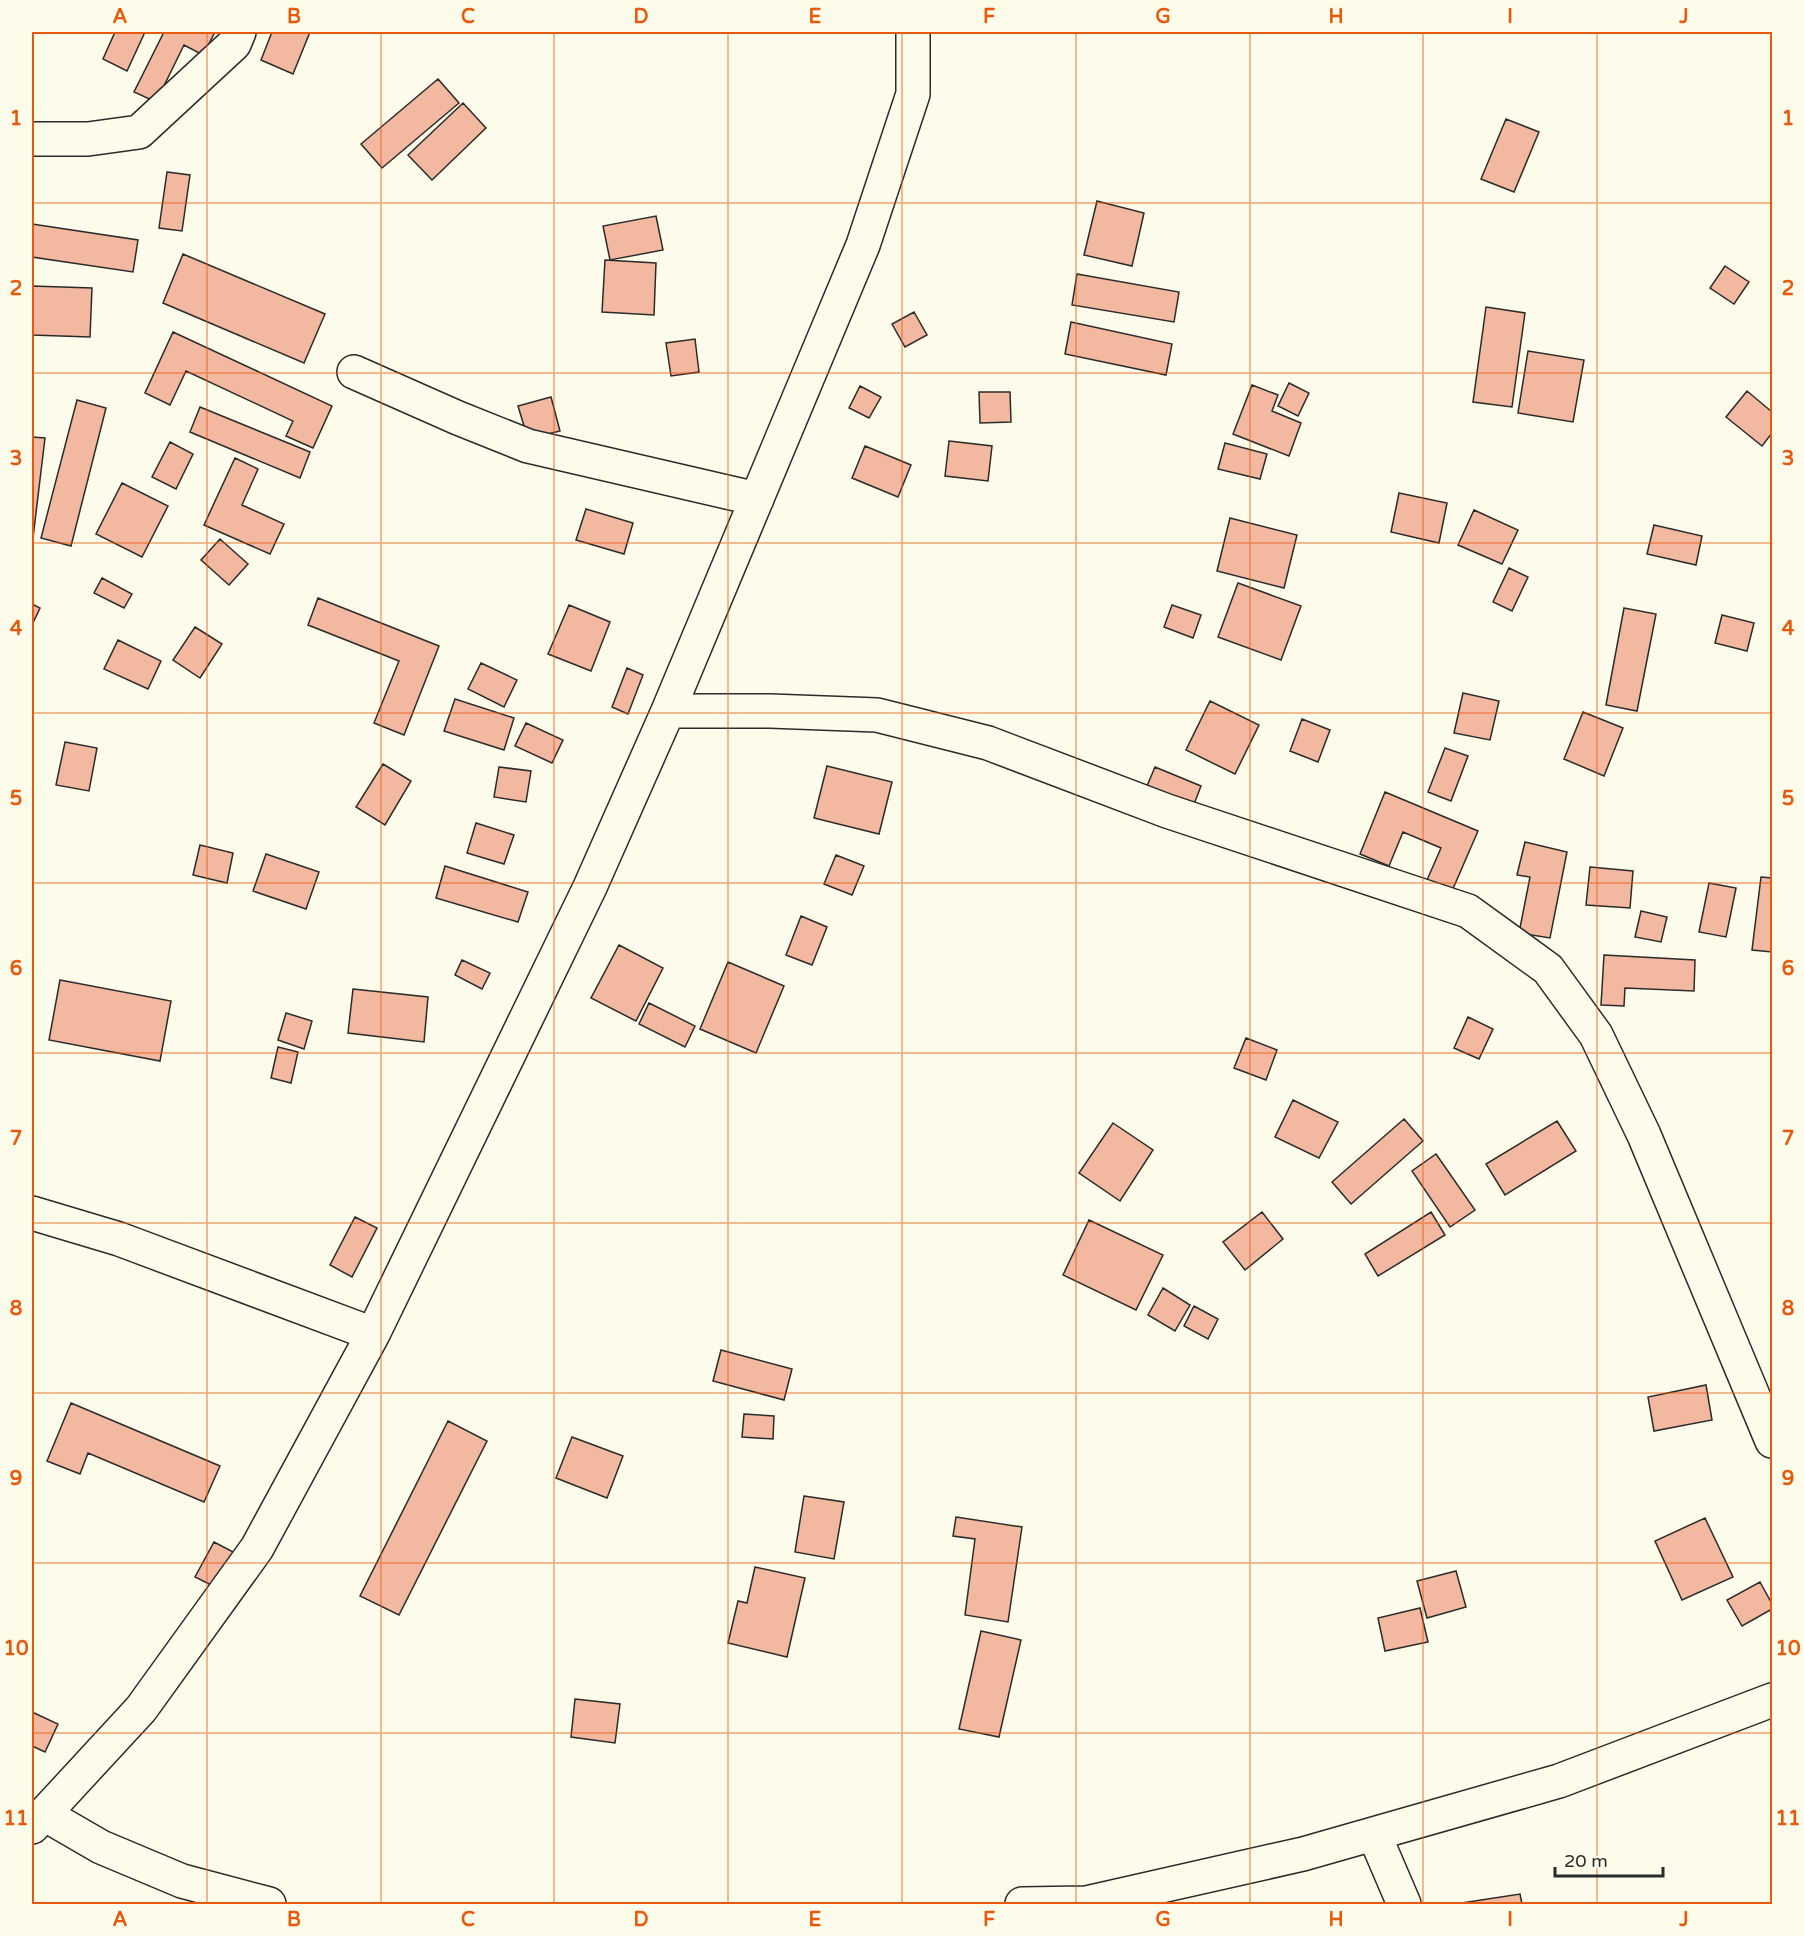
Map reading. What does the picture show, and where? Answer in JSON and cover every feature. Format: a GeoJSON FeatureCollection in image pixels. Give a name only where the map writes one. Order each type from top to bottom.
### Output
{"type":"FeatureCollection","features":[{"type":"Feature","properties":{"kind":"street"},"geometry":{"type":"LineString","coordinates":[[32,139],[88,139],[138,132],[234,44],[239,32]]}},
{"type":"Feature","properties":{"kind":"street"},"geometry":{"type":"LineString","coordinates":[[269,1905],[182,1881],[38,1821],[141,1709],[257,1548],[373,1334],[590,886],[668,711],[758,499],[863,245],[913,94],[913,32]]}},
{"type":"Feature","properties":{"kind":"street"},"geometry":{"type":"LineString","coordinates":[[354,372],[528,446],[758,499]]}},
{"type":"Feature","properties":{"kind":"street"},"geometry":{"type":"LineString","coordinates":[[668,711],[770,711],[888,717],[988,743],[1167,811],[1468,911],[1548,969],[1596,1035],[1644,1135],[1773,1441]]}},
{"type":"Feature","properties":{"kind":"street"},"geometry":{"type":"LineString","coordinates":[[32,1213],[119,1239],[373,1334]]}},
{"type":"Feature","properties":{"kind":"street"},"geometry":{"type":"LineString","coordinates":[[1022,1905],[1086,1903],[1303,1854],[1559,1781],[1773,1700]]}},
{"type":"Feature","properties":{"kind":"street"},"geometry":{"type":"LineString","coordinates":[[1374,1834],[1404,1905]]}},
{"type":"Feature","properties":{"kind":"building"},"geometry":{"type":"Polygon","coordinates":[[[115,32],[145,32],[127,71],[103,59],[115,32]]]}},
{"type":"Feature","properties":{"kind":"building"},"geometry":{"type":"Polygon","coordinates":[[[164,32],[215,32],[203,55],[184,45],[156,102],[134,92],[164,32]]]}},
{"type":"Feature","properties":{"kind":"building"},"geometry":{"type":"Polygon","coordinates":[[[272,32],[310,32],[293,74],[261,60],[272,32]]]}},
{"type":"Feature","properties":{"kind":"building"},"geometry":{"type":"Polygon","coordinates":[[[438,79],[459,103],[382,168],[361,144],[438,79]]]}},
{"type":"Feature","properties":{"kind":"building"},"geometry":{"type":"Polygon","coordinates":[[[463,103],[486,128],[432,180],[408,155],[463,103]]]}},
{"type":"Feature","properties":{"kind":"building"},"geometry":{"type":"Polygon","coordinates":[[[1506,119],[1539,132],[1514,192],[1481,179],[1506,119]]]}},
{"type":"Feature","properties":{"kind":"building"},"geometry":{"type":"Polygon","coordinates":[[[167,172],[190,175],[182,231],[159,228],[167,172]]]}},
{"type":"Feature","properties":{"kind":"building"},"geometry":{"type":"Polygon","coordinates":[[[1097,201],[1144,213],[1132,266],[1084,255],[1097,201]]]}},
{"type":"Feature","properties":{"kind":"building"},"geometry":{"type":"Polygon","coordinates":[[[656,216],[663,250],[610,260],[603,226],[656,216]]]}},
{"type":"Feature","properties":{"kind":"building"},"geometry":{"type":"Polygon","coordinates":[[[32,224],[138,240],[133,272],[32,257],[32,224]]]}},
{"type":"Feature","properties":{"kind":"building"},"geometry":{"type":"Polygon","coordinates":[[[183,254],[325,314],[304,363],[163,303],[183,254]]]}},
{"type":"Feature","properties":{"kind":"building"},"geometry":{"type":"Polygon","coordinates":[[[605,260],[656,263],[654,315],[602,312],[605,260]]]}},
{"type":"Feature","properties":{"kind":"building"},"geometry":{"type":"Polygon","coordinates":[[[1725,266],[1749,282],[1734,304],[1710,288],[1725,266]]]}},
{"type":"Feature","properties":{"kind":"building"},"geometry":{"type":"Polygon","coordinates":[[[1077,274],[1179,292],[1174,322],[1072,305],[1077,274]]]}},
{"type":"Feature","properties":{"kind":"building"},"geometry":{"type":"Polygon","coordinates":[[[32,286],[92,288],[90,337],[32,335],[32,286]]]}},
{"type":"Feature","properties":{"kind":"building"},"geometry":{"type":"Polygon","coordinates":[[[1486,307],[1525,313],[1512,407],[1473,402],[1486,307]]]}},
{"type":"Feature","properties":{"kind":"building"},"geometry":{"type":"Polygon","coordinates":[[[914,312],[927,335],[905,347],[892,324],[914,312]]]}},
{"type":"Feature","properties":{"kind":"building"},"geometry":{"type":"Polygon","coordinates":[[[1071,322],[1172,344],[1166,375],[1065,354],[1071,322]]]}},
{"type":"Feature","properties":{"kind":"building"},"geometry":{"type":"Polygon","coordinates":[[[173,332],[332,406],[313,448],[286,436],[293,421],[186,371],[170,405],[145,393],[173,332]]]}},
{"type":"Feature","properties":{"kind":"building"},"geometry":{"type":"Polygon","coordinates":[[[695,339],[699,372],[671,376],[666,343],[695,339]]]}},
{"type":"Feature","properties":{"kind":"building"},"geometry":{"type":"Polygon","coordinates":[[[1528,351],[1584,360],[1573,422],[1518,413],[1528,351]]]}},
{"type":"Feature","properties":{"kind":"building"},"geometry":{"type":"Polygon","coordinates":[[[1289,383],[1309,393],[1298,416],[1278,406],[1289,383]]]}},
{"type":"Feature","properties":{"kind":"building"},"geometry":{"type":"Polygon","coordinates":[[[1252,385],[1278,395],[1272,411],[1301,423],[1289,456],[1233,434],[1252,385]]]}},
{"type":"Feature","properties":{"kind":"building"},"geometry":{"type":"Polygon","coordinates":[[[860,386],[881,397],[869,418],[849,408],[860,386]]]}},
{"type":"Feature","properties":{"kind":"building"},"geometry":{"type":"Polygon","coordinates":[[[1747,391],[1772,412],[1772,433],[1762,446],[1726,417],[1747,391]]]}},
{"type":"Feature","properties":{"kind":"building"},"geometry":{"type":"Polygon","coordinates":[[[979,392],[1010,392],[1011,422],[980,423],[979,392]]]}},
{"type":"Feature","properties":{"kind":"building"},"geometry":{"type":"Polygon","coordinates":[[[551,397],[560,431],[528,439],[518,406],[551,397]]]}},
{"type":"Feature","properties":{"kind":"building"},"geometry":{"type":"Polygon","coordinates":[[[77,400],[106,408],[71,546],[41,538],[77,400]]]}},
{"type":"Feature","properties":{"kind":"building"},"geometry":{"type":"Polygon","coordinates":[[[200,407],[310,452],[300,478],[190,432],[200,407]]]}},
{"type":"Feature","properties":{"kind":"building"},"geometry":{"type":"Polygon","coordinates":[[[32,437],[45,438],[33,538],[32,538],[32,437]]]}},
{"type":"Feature","properties":{"kind":"building"},"geometry":{"type":"Polygon","coordinates":[[[949,441],[992,446],[988,481],[945,476],[949,441]]]}},
{"type":"Feature","properties":{"kind":"building"},"geometry":{"type":"Polygon","coordinates":[[[170,442],[193,454],[176,489],[152,477],[170,442]]]}},
{"type":"Feature","properties":{"kind":"building"},"geometry":{"type":"Polygon","coordinates":[[[1225,443],[1267,454],[1260,479],[1218,469],[1225,443]]]}},
{"type":"Feature","properties":{"kind":"building"},"geometry":{"type":"Polygon","coordinates":[[[865,446],[911,465],[898,497],[852,478],[865,446]]]}},
{"type":"Feature","properties":{"kind":"building"},"geometry":{"type":"Polygon","coordinates":[[[235,458],[258,469],[242,505],[284,524],[270,554],[204,525],[235,458]]]}},
{"type":"Feature","properties":{"kind":"building"},"geometry":{"type":"Polygon","coordinates":[[[122,483],[168,506],[142,557],[96,534],[122,483]]]}},
{"type":"Feature","properties":{"kind":"building"},"geometry":{"type":"Polygon","coordinates":[[[1399,493],[1447,503],[1439,543],[1391,532],[1399,493]]]}},
{"type":"Feature","properties":{"kind":"building"},"geometry":{"type":"Polygon","coordinates":[[[586,509],[633,523],[624,554],[576,540],[586,509]]]}},
{"type":"Feature","properties":{"kind":"building"},"geometry":{"type":"Polygon","coordinates":[[[1474,510],[1518,530],[1502,564],[1458,545],[1474,510]]]}},
{"type":"Feature","properties":{"kind":"building"},"geometry":{"type":"Polygon","coordinates":[[[1230,518],[1297,535],[1284,588],[1217,571],[1230,518]]]}},
{"type":"Feature","properties":{"kind":"building"},"geometry":{"type":"Polygon","coordinates":[[[1654,525],[1702,536],[1696,565],[1647,554],[1654,525]]]}},
{"type":"Feature","properties":{"kind":"building"},"geometry":{"type":"Polygon","coordinates":[[[220,539],[248,564],[229,585],[201,560],[220,539]]]}},
{"type":"Feature","properties":{"kind":"building"},"geometry":{"type":"Polygon","coordinates":[[[1509,568],[1528,577],[1512,611],[1493,602],[1509,568]]]}},
{"type":"Feature","properties":{"kind":"building"},"geometry":{"type":"Polygon","coordinates":[[[102,578],[132,594],[124,608],[94,593],[102,578]]]}},
{"type":"Feature","properties":{"kind":"building"},"geometry":{"type":"Polygon","coordinates":[[[1238,583],[1301,606],[1281,660],[1218,637],[1238,583]]]}},
{"type":"Feature","properties":{"kind":"building"},"geometry":{"type":"Polygon","coordinates":[[[318,598],[439,646],[404,735],[374,723],[399,661],[308,625],[318,598]]]}},
{"type":"Feature","properties":{"kind":"building"},"geometry":{"type":"Polygon","coordinates":[[[32,604],[40,608],[32,625],[32,604]]]}},
{"type":"Feature","properties":{"kind":"building"},"geometry":{"type":"Polygon","coordinates":[[[569,605],[610,622],[591,671],[548,654],[569,605]]]}},
{"type":"Feature","properties":{"kind":"building"},"geometry":{"type":"Polygon","coordinates":[[[1172,605],[1201,615],[1193,638],[1164,627],[1172,605]]]}},
{"type":"Feature","properties":{"kind":"building"},"geometry":{"type":"Polygon","coordinates":[[[1624,608],[1656,614],[1637,711],[1606,705],[1624,608]]]}},
{"type":"Feature","properties":{"kind":"building"},"geometry":{"type":"Polygon","coordinates":[[[1722,615],[1754,623],[1747,651],[1715,643],[1722,615]]]}},
{"type":"Feature","properties":{"kind":"building"},"geometry":{"type":"Polygon","coordinates":[[[195,627],[222,644],[200,678],[173,660],[195,627]]]}},
{"type":"Feature","properties":{"kind":"building"},"geometry":{"type":"Polygon","coordinates":[[[118,640],[161,661],[148,689],[104,669],[118,640]]]}},
{"type":"Feature","properties":{"kind":"building"},"geometry":{"type":"Polygon","coordinates":[[[481,663],[517,680],[504,707],[468,689],[481,663]]]}},
{"type":"Feature","properties":{"kind":"building"},"geometry":{"type":"Polygon","coordinates":[[[627,668],[643,675],[628,714],[612,707],[627,668]]]}},
{"type":"Feature","properties":{"kind":"building"},"geometry":{"type":"Polygon","coordinates":[[[1463,693],[1499,701],[1490,740],[1454,733],[1463,693]]]}},
{"type":"Feature","properties":{"kind":"building"},"geometry":{"type":"Polygon","coordinates":[[[455,699],[514,718],[504,750],[444,731],[455,699]]]}},
{"type":"Feature","properties":{"kind":"building"},"geometry":{"type":"Polygon","coordinates":[[[1210,701],[1259,725],[1235,774],[1186,750],[1210,701]]]}},
{"type":"Feature","properties":{"kind":"building"},"geometry":{"type":"Polygon","coordinates":[[[1583,712],[1623,728],[1604,776],[1564,759],[1583,712]]]}},
{"type":"Feature","properties":{"kind":"building"},"geometry":{"type":"Polygon","coordinates":[[[1302,719],[1330,730],[1318,762],[1290,751],[1302,719]]]}},
{"type":"Feature","properties":{"kind":"building"},"geometry":{"type":"Polygon","coordinates":[[[526,723],[563,740],[552,763],[515,746],[526,723]]]}},
{"type":"Feature","properties":{"kind":"building"},"geometry":{"type":"Polygon","coordinates":[[[65,742],[97,748],[89,791],[56,785],[65,742]]]}},
{"type":"Feature","properties":{"kind":"building"},"geometry":{"type":"Polygon","coordinates":[[[1445,748],[1468,756],[1451,801],[1428,792],[1445,748]]]}},
{"type":"Feature","properties":{"kind":"building"},"geometry":{"type":"Polygon","coordinates":[[[383,764],[411,781],[385,825],[356,807],[383,764]]]}},
{"type":"Feature","properties":{"kind":"building"},"geometry":{"type":"Polygon","coordinates":[[[827,766],[892,782],[879,834],[814,818],[827,766]]]}},
{"type":"Feature","properties":{"kind":"building"},"geometry":{"type":"Polygon","coordinates":[[[499,767],[531,771],[526,802],[494,797],[499,767]]]}},
{"type":"Feature","properties":{"kind":"building"},"geometry":{"type":"Polygon","coordinates":[[[1155,767],[1201,786],[1191,812],[1144,793],[1155,767]]]}},
{"type":"Feature","properties":{"kind":"building"},"geometry":{"type":"Polygon","coordinates":[[[1385,792],[1478,831],[1452,891],[1427,880],[1441,848],[1403,832],[1389,866],[1360,854],[1385,792]]]}},
{"type":"Feature","properties":{"kind":"building"},"geometry":{"type":"Polygon","coordinates":[[[476,823],[514,835],[504,864],[467,853],[476,823]]]}},
{"type":"Feature","properties":{"kind":"building"},"geometry":{"type":"Polygon","coordinates":[[[1525,842],[1567,852],[1550,938],[1519,933],[1530,877],[1517,875],[1525,842]]]}},
{"type":"Feature","properties":{"kind":"building"},"geometry":{"type":"Polygon","coordinates":[[[200,845],[233,853],[227,883],[193,875],[200,845]]]}},
{"type":"Feature","properties":{"kind":"building"},"geometry":{"type":"Polygon","coordinates":[[[266,854],[319,872],[306,909],[253,891],[266,854]]]}},
{"type":"Feature","properties":{"kind":"building"},"geometry":{"type":"Polygon","coordinates":[[[836,855],[864,866],[852,895],[824,884],[836,855]]]}},
{"type":"Feature","properties":{"kind":"building"},"geometry":{"type":"Polygon","coordinates":[[[445,866],[528,892],[518,922],[436,898],[445,866]]]}},
{"type":"Feature","properties":{"kind":"building"},"geometry":{"type":"Polygon","coordinates":[[[1590,867],[1633,871],[1630,908],[1586,905],[1590,867]]]}},
{"type":"Feature","properties":{"kind":"building"},"geometry":{"type":"Polygon","coordinates":[[[1761,877],[1772,878],[1772,952],[1752,950],[1761,877]]]}},
{"type":"Feature","properties":{"kind":"building"},"geometry":{"type":"Polygon","coordinates":[[[1709,883],[1736,888],[1726,937],[1699,932],[1709,883]]]}},
{"type":"Feature","properties":{"kind":"building"},"geometry":{"type":"Polygon","coordinates":[[[1641,911],[1667,917],[1661,942],[1635,937],[1641,911]]]}},
{"type":"Feature","properties":{"kind":"building"},"geometry":{"type":"Polygon","coordinates":[[[801,916],[827,927],[812,965],[786,955],[801,916]]]}},
{"type":"Feature","properties":{"kind":"building"},"geometry":{"type":"Polygon","coordinates":[[[619,945],[663,968],[636,1021],[591,998],[619,945]]]}},
{"type":"Feature","properties":{"kind":"building"},"geometry":{"type":"Polygon","coordinates":[[[1604,955],[1695,960],[1694,991],[1625,988],[1624,1006],[1601,1005],[1604,955]]]}},
{"type":"Feature","properties":{"kind":"building"},"geometry":{"type":"Polygon","coordinates":[[[462,960],[490,973],[482,989],[455,975],[462,960]]]}},
{"type":"Feature","properties":{"kind":"building"},"geometry":{"type":"Polygon","coordinates":[[[728,962],[784,986],[756,1053],[700,1029],[728,962]]]}},
{"type":"Feature","properties":{"kind":"building"},"geometry":{"type":"Polygon","coordinates":[[[60,980],[171,1001],[160,1061],[49,1040],[60,980]]]}},
{"type":"Feature","properties":{"kind":"building"},"geometry":{"type":"Polygon","coordinates":[[[353,989],[428,997],[424,1042],[348,1033],[353,989]]]}},
{"type":"Feature","properties":{"kind":"building"},"geometry":{"type":"Polygon","coordinates":[[[649,1003],[695,1026],[685,1047],[639,1024],[649,1003]]]}},
{"type":"Feature","properties":{"kind":"building"},"geometry":{"type":"Polygon","coordinates":[[[286,1013],[312,1021],[304,1049],[278,1040],[286,1013]]]}},
{"type":"Feature","properties":{"kind":"building"},"geometry":{"type":"Polygon","coordinates":[[[1468,1017],[1493,1029],[1479,1059],[1454,1048],[1468,1017]]]}},
{"type":"Feature","properties":{"kind":"building"},"geometry":{"type":"Polygon","coordinates":[[[1246,1038],[1277,1050],[1266,1080],[1234,1068],[1246,1038]]]}},
{"type":"Feature","properties":{"kind":"building"},"geometry":{"type":"Polygon","coordinates":[[[278,1047],[298,1052],[291,1083],[271,1078],[278,1047]]]}},
{"type":"Feature","properties":{"kind":"building"},"geometry":{"type":"Polygon","coordinates":[[[1293,1100],[1338,1122],[1319,1158],[1275,1137],[1293,1100]]]}},
{"type":"Feature","properties":{"kind":"building"},"geometry":{"type":"Polygon","coordinates":[[[1404,1119],[1423,1141],[1351,1204],[1332,1182],[1404,1119]]]}},
{"type":"Feature","properties":{"kind":"building"},"geometry":{"type":"Polygon","coordinates":[[[1557,1121],[1576,1151],[1505,1195],[1486,1164],[1557,1121]]]}},
{"type":"Feature","properties":{"kind":"building"},"geometry":{"type":"Polygon","coordinates":[[[1113,1123],[1153,1150],[1120,1201],[1079,1173],[1113,1123]]]}},
{"type":"Feature","properties":{"kind":"building"},"geometry":{"type":"Polygon","coordinates":[[[1436,1154],[1475,1210],[1450,1227],[1412,1171],[1436,1154]]]}},
{"type":"Feature","properties":{"kind":"building"},"geometry":{"type":"Polygon","coordinates":[[[1262,1212],[1283,1239],[1245,1270],[1223,1242],[1262,1212]]]}},
{"type":"Feature","properties":{"kind":"building"},"geometry":{"type":"Polygon","coordinates":[[[1431,1212],[1445,1235],[1378,1276],[1365,1254],[1431,1212]]]}},
{"type":"Feature","properties":{"kind":"building"},"geometry":{"type":"Polygon","coordinates":[[[355,1217],[377,1228],[352,1277],[330,1265],[355,1217]]]}},
{"type":"Feature","properties":{"kind":"building"},"geometry":{"type":"Polygon","coordinates":[[[1089,1220],[1163,1255],[1136,1310],[1063,1275],[1089,1220]]]}},
{"type":"Feature","properties":{"kind":"building"},"geometry":{"type":"Polygon","coordinates":[[[1163,1288],[1190,1305],[1175,1331],[1148,1315],[1163,1288]]]}},
{"type":"Feature","properties":{"kind":"building"},"geometry":{"type":"Polygon","coordinates":[[[1194,1306],[1218,1319],[1208,1339],[1184,1326],[1194,1306]]]}},
{"type":"Feature","properties":{"kind":"building"},"geometry":{"type":"Polygon","coordinates":[[[721,1350],[792,1369],[784,1400],[713,1381],[721,1350]]]}},
{"type":"Feature","properties":{"kind":"building"},"geometry":{"type":"Polygon","coordinates":[[[1706,1385],[1712,1420],[1654,1431],[1648,1397],[1706,1385]]]}},
{"type":"Feature","properties":{"kind":"building"},"geometry":{"type":"Polygon","coordinates":[[[71,1403],[220,1466],[204,1502],[88,1453],[80,1474],[47,1461],[71,1403]]]}},
{"type":"Feature","properties":{"kind":"building"},"geometry":{"type":"Polygon","coordinates":[[[744,1414],[774,1416],[773,1439],[742,1437],[744,1414]]]}},
{"type":"Feature","properties":{"kind":"building"},"geometry":{"type":"Polygon","coordinates":[[[448,1421],[487,1441],[399,1615],[360,1596],[448,1421]]]}},
{"type":"Feature","properties":{"kind":"building"},"geometry":{"type":"Polygon","coordinates":[[[572,1437],[623,1456],[607,1498],[556,1478],[572,1437]]]}},
{"type":"Feature","properties":{"kind":"building"},"geometry":{"type":"Polygon","coordinates":[[[804,1496],[844,1502],[834,1559],[795,1552],[804,1496]]]}},
{"type":"Feature","properties":{"kind":"building"},"geometry":{"type":"Polygon","coordinates":[[[956,1517],[1022,1527],[1008,1622],[965,1615],[975,1539],[953,1536],[956,1517]]]}},
{"type":"Feature","properties":{"kind":"building"},"geometry":{"type":"Polygon","coordinates":[[[1705,1518],[1733,1577],[1682,1600],[1655,1541],[1705,1518]]]}},
{"type":"Feature","properties":{"kind":"building"},"geometry":{"type":"Polygon","coordinates":[[[214,1542],[239,1555],[221,1590],[195,1577],[214,1542]]]}},
{"type":"Feature","properties":{"kind":"building"},"geometry":{"type":"Polygon","coordinates":[[[755,1567],[805,1578],[787,1657],[728,1643],[738,1601],[747,1603],[755,1567]]]}},
{"type":"Feature","properties":{"kind":"building"},"geometry":{"type":"Polygon","coordinates":[[[1456,1571],[1466,1607],[1427,1618],[1417,1581],[1456,1571]]]}},
{"type":"Feature","properties":{"kind":"building"},"geometry":{"type":"Polygon","coordinates":[[[1760,1582],[1772,1604],[1772,1609],[1742,1626],[1727,1600],[1760,1582]]]}},
{"type":"Feature","properties":{"kind":"building"},"geometry":{"type":"Polygon","coordinates":[[[1420,1608],[1428,1642],[1385,1651],[1378,1618],[1420,1608]]]}},
{"type":"Feature","properties":{"kind":"building"},"geometry":{"type":"Polygon","coordinates":[[[981,1631],[1021,1640],[999,1737],[959,1729],[981,1631]]]}},
{"type":"Feature","properties":{"kind":"building"},"geometry":{"type":"Polygon","coordinates":[[[575,1699],[620,1704],[615,1743],[571,1737],[575,1699]]]}},
{"type":"Feature","properties":{"kind":"building"},"geometry":{"type":"Polygon","coordinates":[[[32,1712],[58,1724],[45,1752],[32,1746],[32,1712]]]}},
{"type":"Feature","properties":{"kind":"building"},"geometry":{"type":"Polygon","coordinates":[[[1520,1894],[1522,1904],[1455,1904],[1520,1894]]]}}]}
